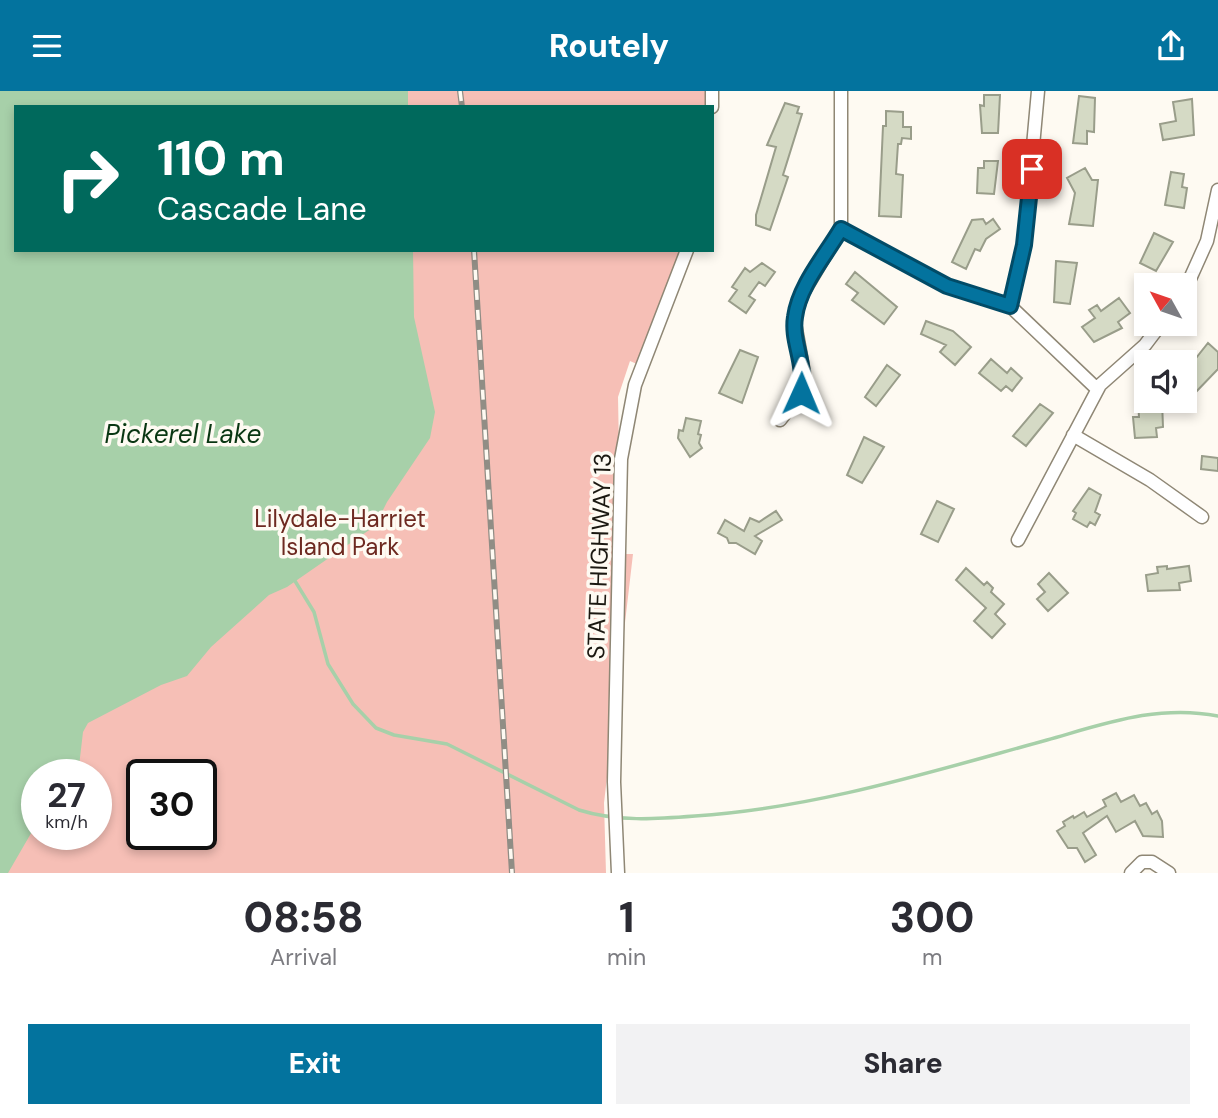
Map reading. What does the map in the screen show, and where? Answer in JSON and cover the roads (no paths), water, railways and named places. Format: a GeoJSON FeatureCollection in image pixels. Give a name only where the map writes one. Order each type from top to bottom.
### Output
{"type":"FeatureCollection","features":[{"type":"Feature","properties":{"kind":"street"},"geometry":{"type":"LineString","coordinates":[[780,419],[801,393],[804,373],[794,318],[803,293],[841,229],[841,91]]}},
{"type":"Feature","properties":{"kind":"street"},"geometry":{"type":"LineString","coordinates":[[1010,306],[1024,245],[1038,91]]}},
{"type":"Feature","properties":{"kind":"street"},"geometry":{"type":"LineString","coordinates":[[1192,273],[1207,241],[1218,190]]}},
{"type":"Feature","properties":{"kind":"street"},"geometry":{"type":"LineString","coordinates":[[841,229],[947,286],[1010,306],[1096,388],[1152,336]]}},
{"type":"Feature","properties":{"kind":"street","name":"STATE HIGHWAY 13"},"geometry":{"type":"LineString","coordinates":[[618,873],[616,703],[621,459],[635,385],[686,252]]}},
{"type":"Feature","properties":{"kind":"street"},"geometry":{"type":"LineString","coordinates":[[1018,540],[1100,385]]}},
{"type":"Feature","properties":{"kind":"street"},"geometry":{"type":"LineString","coordinates":[[1073,435],[1150,480],[1202,517]]}},
{"type":"Feature","properties":{"kind":"street"},"geometry":{"type":"LineString","coordinates":[[1131,873],[1142,862],[1152,862],[1169,873]]}},
{"type":"Feature","properties":{"kind":"water","name":"Pickerel Lake"},"geometry":{"type":"Polygon","coordinates":[[[0,91],[408,91],[408,105],[14,105],[14,252],[413,252],[414,317],[435,412],[430,438],[387,502],[375,526],[287,587],[269,595],[211,647],[187,676],[161,685],[88,723],[83,732],[80,759],[21,759],[21,850],[8,873],[0,873],[0,91]]]}},
{"type":"Feature","properties":{"kind":"waterway"},"geometry":{"type":"LineString","coordinates":[[295,581],[314,612],[328,664],[353,704],[376,728],[394,735],[447,744],[579,810],[593,814],[637,819],[680,817],[785,805],[916,776],[1131,718],[1174,712],[1218,716]]}},
{"type":"Feature","properties":{"kind":"railway"},"geometry":{"type":"LineString","coordinates":[[460,91],[462,105]]}},
{"type":"Feature","properties":{"kind":"railway"},"geometry":{"type":"LineString","coordinates":[[474,252],[512,873]]}},
{"type":"Feature","properties":{"kind":"park label","name":"Lilydale-Harriet Island Park"},"geometry":{"type":"Point","coordinates":[340,532]}}]}
